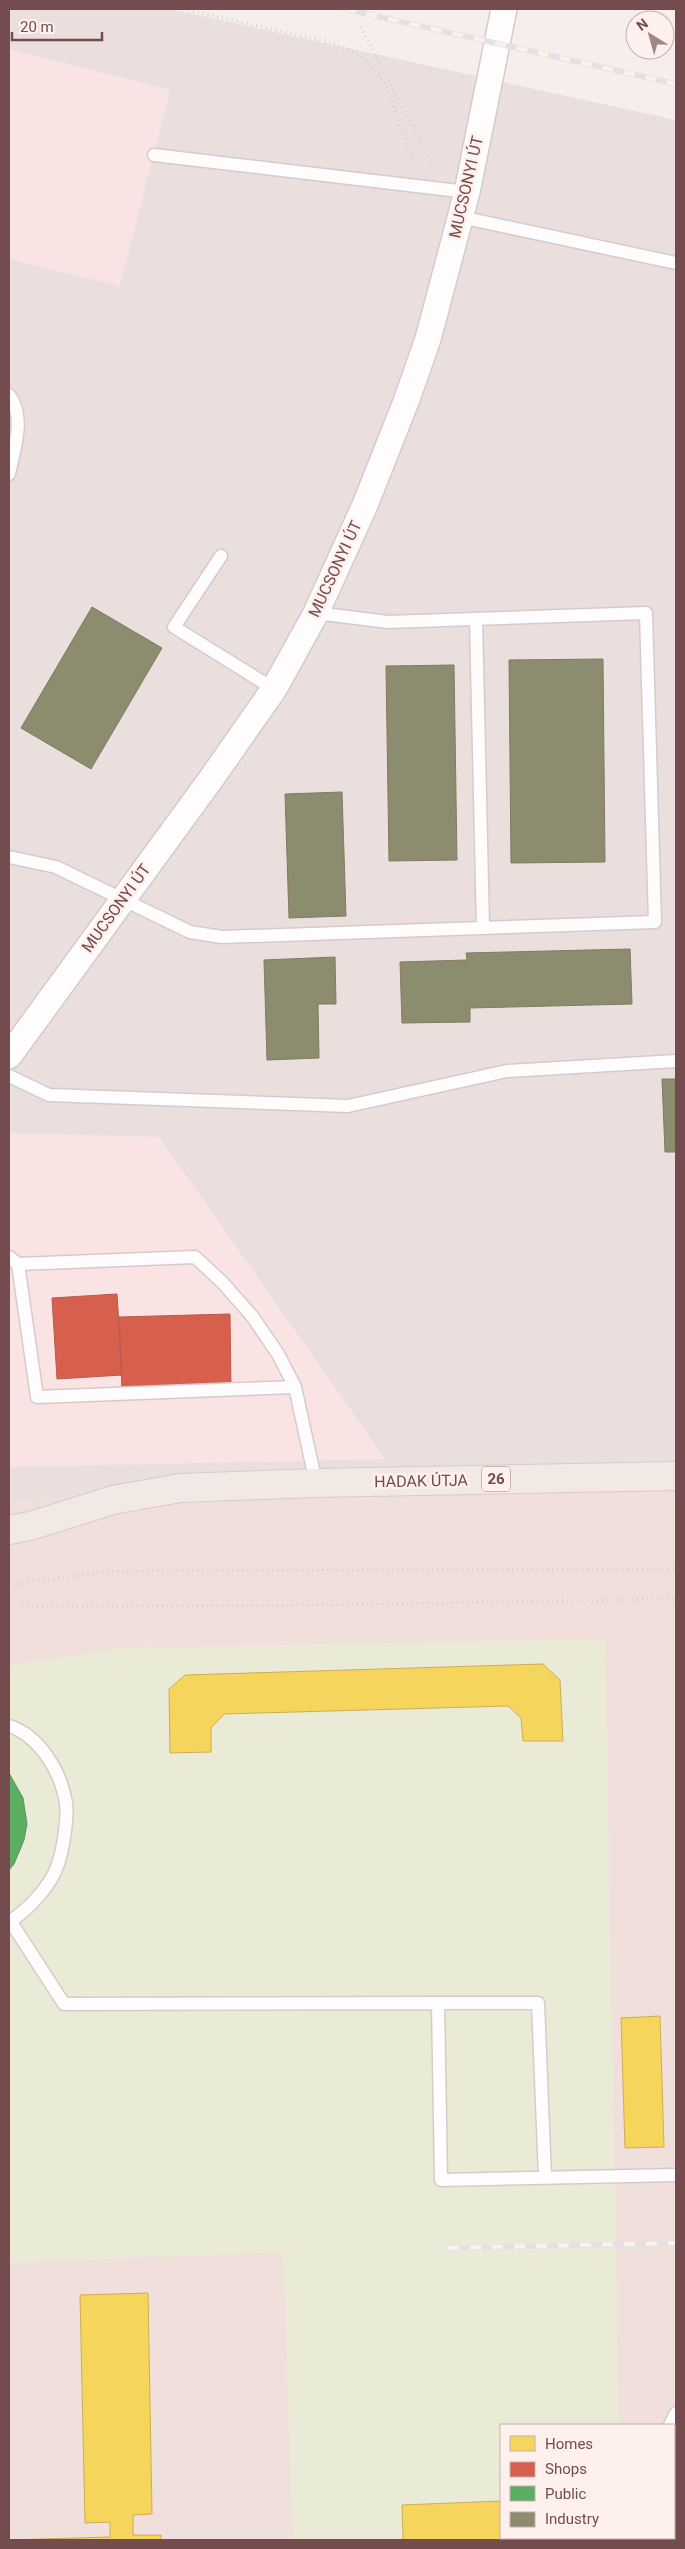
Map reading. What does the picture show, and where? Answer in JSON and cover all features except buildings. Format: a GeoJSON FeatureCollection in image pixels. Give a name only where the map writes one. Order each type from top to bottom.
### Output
{"type":"FeatureCollection","features":[{"type":"Feature","properties":{"kind":"main road","name":"HADAK ÚTJA"},"geometry":{"type":"LineString","coordinates":[[316,1482],[676,1476]]}},
{"type":"Feature","properties":{"kind":"main road","name":"26"},"geometry":{"type":"LineString","coordinates":[[16,1530],[113,1500],[180,1488],[316,1482]]}},
{"type":"Feature","properties":{"kind":"street","name":"MUCSONYI ÚT"},"geometry":{"type":"LineString","coordinates":[[9,1056],[274,689],[316,613],[365,505],[407,399],[428,339],[460,217],[456,191],[504,9]]}},
{"type":"Feature","properties":{"kind":"lane"},"geometry":{"type":"LineString","coordinates":[[154,155],[456,191]]}},
{"type":"Feature","properties":{"kind":"lane"},"geometry":{"type":"LineString","coordinates":[[460,217],[676,263]]}},
{"type":"Feature","properties":{"kind":"lane"},"geometry":{"type":"LineString","coordinates":[[9,395],[18,415],[18,433],[9,474]]}},
{"type":"Feature","properties":{"kind":"lane"},"geometry":{"type":"LineString","coordinates":[[221,556],[174,627],[274,689]]}},
{"type":"Feature","properties":{"kind":"lane"},"geometry":{"type":"LineString","coordinates":[[9,857],[56,867],[190,932],[222,937],[656,922],[646,613],[388,622],[316,613]]}},
{"type":"Feature","properties":{"kind":"lane"},"geometry":{"type":"LineString","coordinates":[[476,619],[482,928]]}},
{"type":"Feature","properties":{"kind":"lane"},"geometry":{"type":"LineString","coordinates":[[9,1076],[50,1095],[348,1106],[506,1071],[676,1061]]}},
{"type":"Feature","properties":{"kind":"lane"},"geometry":{"type":"LineString","coordinates":[[295,1387],[37,1397],[13,1261],[195,1257],[222,1282],[252,1316],[278,1354],[295,1387],[316,1482]]}},
{"type":"Feature","properties":{"kind":"lane"},"geometry":{"type":"LineString","coordinates":[[9,1726],[19,1729],[34,1741],[47,1756],[60,1778],[67,1804],[58,1865],[44,1889],[9,1921],[64,2004],[538,2003],[546,2178]]}},
{"type":"Feature","properties":{"kind":"lane"},"geometry":{"type":"LineString","coordinates":[[438,2003],[442,2180],[676,2175]]}},
{"type":"Feature","properties":{"kind":"path"},"geometry":{"type":"LineString","coordinates":[[183,9],[329,42],[354,52],[367,61],[378,74],[389,94],[422,186]]}},
{"type":"Feature","properties":{"kind":"path"},"geometry":{"type":"LineString","coordinates":[[361,27],[456,191]]}},
{"type":"Feature","properties":{"kind":"path"},"geometry":{"type":"LineString","coordinates":[[9,1588],[27,1582],[112,1571],[676,1569]]}},
{"type":"Feature","properties":{"kind":"path"},"geometry":{"type":"LineString","coordinates":[[22,1606],[326,1605],[676,1599]]}},
{"type":"Feature","properties":{"kind":"shaded area"},"geometry":{"type":"Polygon","coordinates":[[[9,9],[170,9],[676,120],[676,1477],[9,1501],[9,1467],[385,1459],[159,1137],[9,1133],[9,259],[120,286],[170,90],[9,49],[9,9]]]}},
{"type":"Feature","properties":{"kind":"shaded area"},"geometry":{"type":"Polygon","coordinates":[[[9,49],[170,90],[120,287],[9,259],[9,49]]]}},
{"type":"Feature","properties":{"kind":"shaded area"},"geometry":{"type":"Polygon","coordinates":[[[9,1133],[159,1137],[385,1459],[9,1467],[9,1133]]]}},
{"type":"Feature","properties":{"kind":"shaded area"},"geometry":{"type":"Polygon","coordinates":[[[676,1477],[676,2540],[9,2540],[9,1501],[676,1477]]]}},
{"type":"Feature","properties":{"kind":"green space"},"geometry":{"type":"Polygon","coordinates":[[[605,1639],[619,2424],[500,2424],[500,2539],[621,2540],[293,2540],[283,2252],[9,2263],[9,1665],[124,1648],[605,1639]]]}},
{"type":"Feature","properties":{"kind":"railway"},"geometry":{"type":"LineString","coordinates":[[345,9],[676,84]]}},
{"type":"Feature","properties":{"kind":"railway"},"geometry":{"type":"LineString","coordinates":[[448,2248],[676,2243]]}}]}
